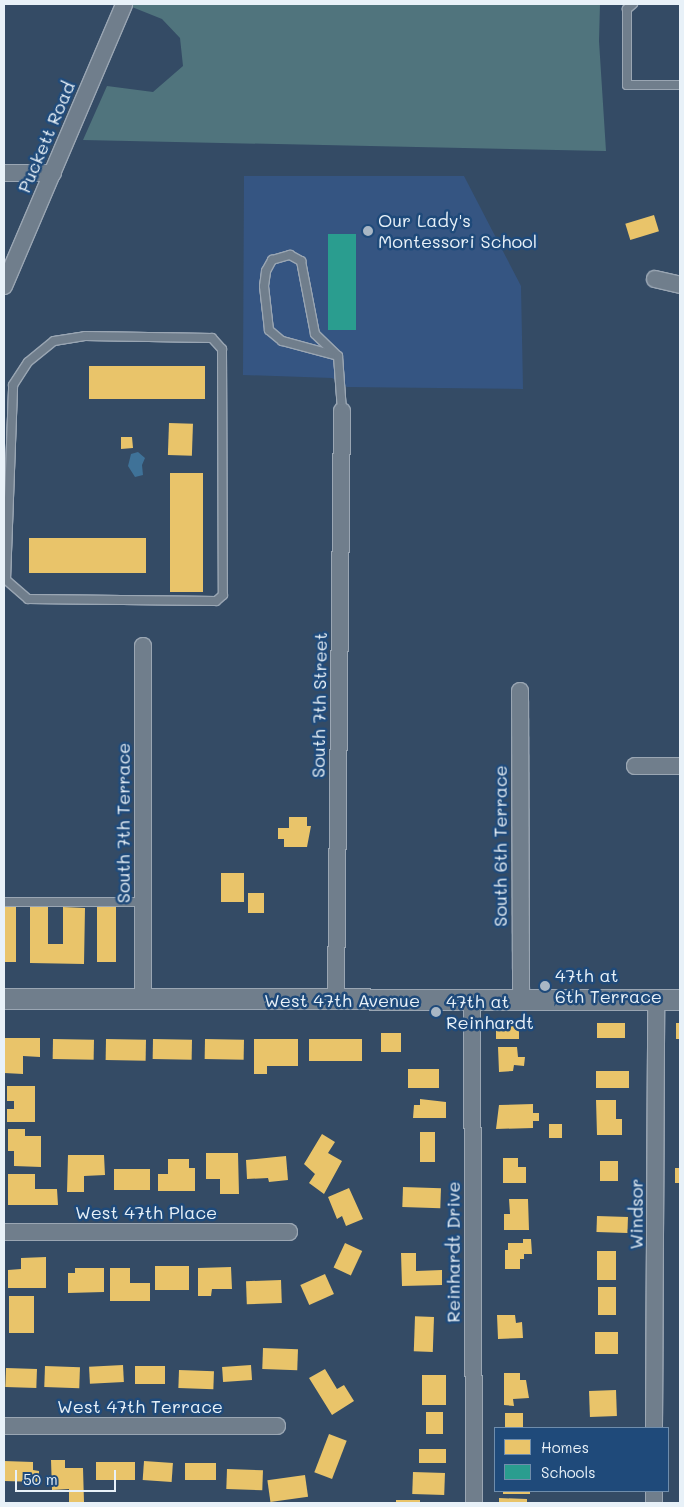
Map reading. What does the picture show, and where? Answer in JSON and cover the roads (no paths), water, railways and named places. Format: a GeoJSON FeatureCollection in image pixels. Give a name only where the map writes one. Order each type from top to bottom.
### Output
{"type":"FeatureCollection","features":[{"type":"Feature","properties":{"kind":"street","name":"Puckett Road"},"geometry":{"type":"LineString","coordinates":[[4,286],[124,4]]}},
{"type":"Feature","properties":{"kind":"street"},"geometry":{"type":"LineString","coordinates":[[4,173],[53,173]]}},
{"type":"Feature","properties":{"kind":"street"},"geometry":{"type":"LineString","coordinates":[[655,279],[680,285]]}},
{"type":"Feature","properties":{"kind":"street","name":"South 7th Street"},"geometry":{"type":"LineString","coordinates":[[336,999],[342,411]]}},
{"type":"Feature","properties":{"kind":"street","name":"South 7th Terrace"},"geometry":{"type":"LineString","coordinates":[[143,646],[143,999]]}},
{"type":"Feature","properties":{"kind":"street","name":"South 6th Terrace"},"geometry":{"type":"LineString","coordinates":[[520,691],[521,1001]]}},
{"type":"Feature","properties":{"kind":"street"},"geometry":{"type":"LineString","coordinates":[[635,766],[680,766]]}},
{"type":"Feature","properties":{"kind":"street","name":"West 47th Avenue"},"geometry":{"type":"LineString","coordinates":[[4,999],[680,1000]]}},
{"type":"Feature","properties":{"kind":"street","name":"Reinhardt Drive"},"geometry":{"type":"LineString","coordinates":[[472,1000],[474,1503]]}},
{"type":"Feature","properties":{"kind":"street","name":"Windsor"},"geometry":{"type":"LineString","coordinates":[[654,1427],[656,1000]]}},
{"type":"Feature","properties":{"kind":"street","name":"West 47th Place"},"geometry":{"type":"LineString","coordinates":[[4,1232],[289,1232]]}},
{"type":"Feature","properties":{"kind":"street","name":"West 47th Terrace"},"geometry":{"type":"LineString","coordinates":[[4,1426],[277,1426]]}},
{"type":"Feature","properties":{"kind":"lane"},"geometry":{"type":"LineString","coordinates":[[633,4],[627,9],[627,85],[680,85]]}},
{"type":"Feature","properties":{"kind":"lane"},"geometry":{"type":"LineString","coordinates":[[338,356],[282,341],[269,330],[264,286],[266,271],[272,260],[290,255],[301,262],[315,334],[338,356],[342,411]]}},
{"type":"Feature","properties":{"kind":"lane"},"geometry":{"type":"LineString","coordinates":[[85,336],[212,338],[222,349],[224,595],[216,601],[28,599],[5,580],[10,397],[13,385],[28,362],[54,341],[85,336]]}},
{"type":"Feature","properties":{"kind":"lane"},"geometry":{"type":"LineString","coordinates":[[4,902],[143,902]]}},
{"type":"Feature","properties":{"kind":"place","name":"Our Lady's Montessori School"},"geometry":{"type":"Point","coordinates":[368,231]}},
{"type":"Feature","properties":{"kind":"place","name":"47th at 6th Terrace"},"geometry":{"type":"Point","coordinates":[545,986]}},
{"type":"Feature","properties":{"kind":"place","name":"47th at Reinhardt"},"geometry":{"type":"Point","coordinates":[436,1012]}}]}
